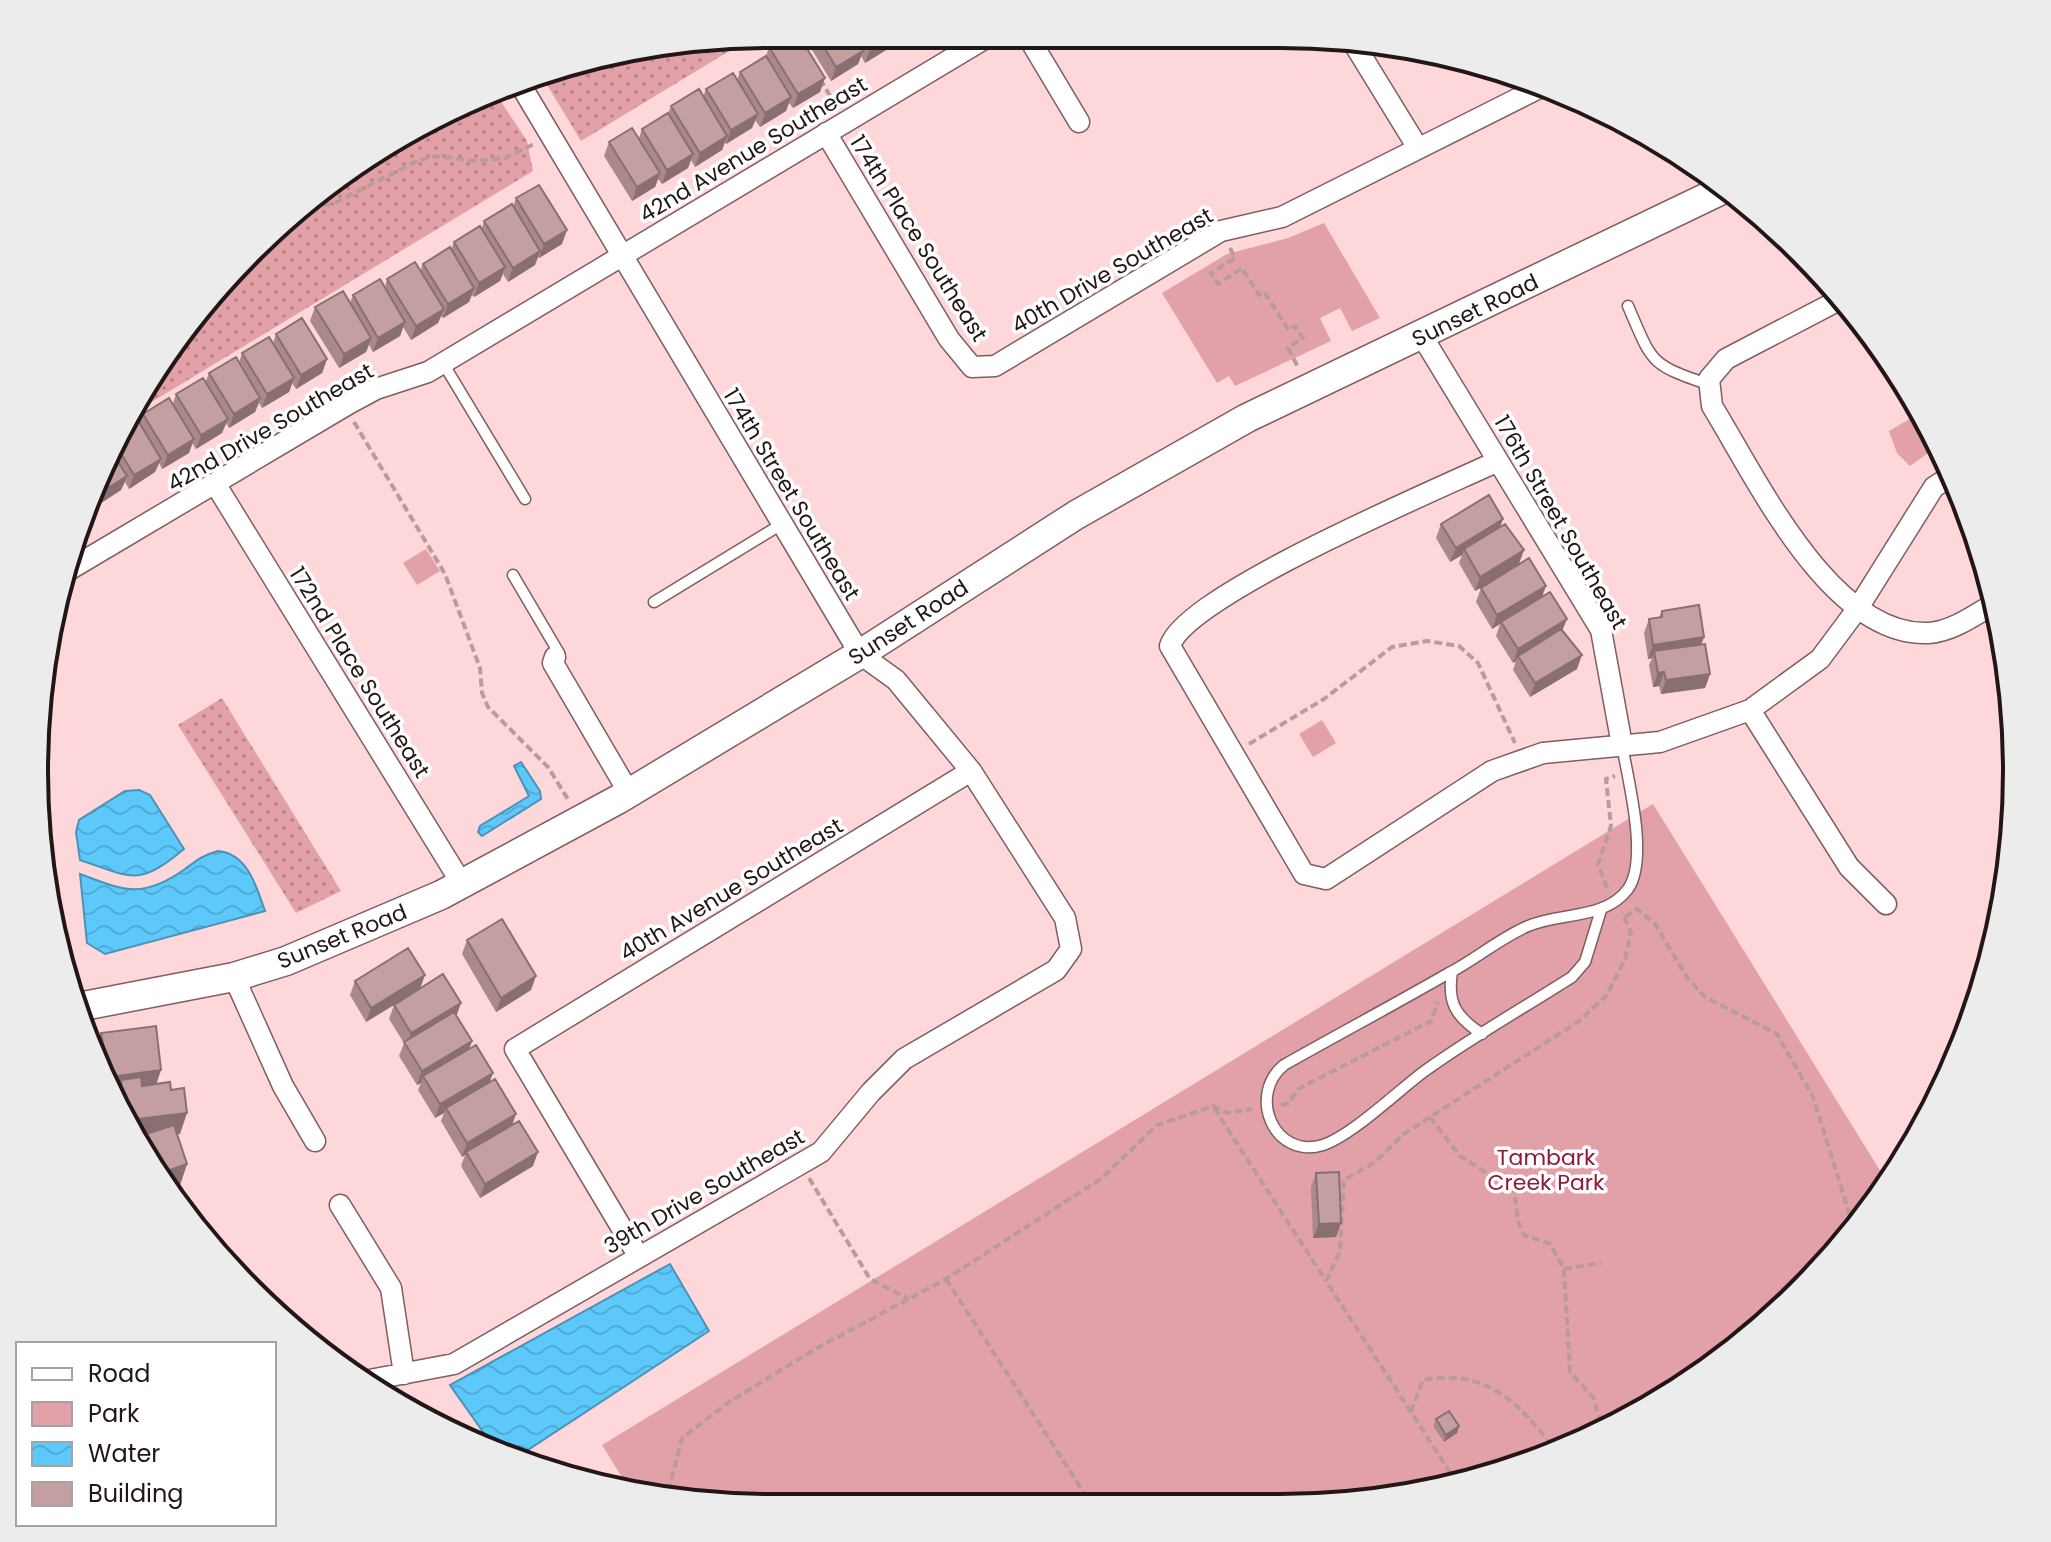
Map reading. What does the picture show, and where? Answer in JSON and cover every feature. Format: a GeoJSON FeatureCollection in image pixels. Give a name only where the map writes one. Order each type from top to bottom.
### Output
{"type":"FeatureCollection","features":[{"type":"Feature","properties":{"kind":"street","name":"42nd Avenue Southeast"},"geometry":{"type":"LineString","coordinates":[[622,255],[969,48]]}},
{"type":"Feature","properties":{"kind":"street"},"geometry":{"type":"LineString","coordinates":[[1035,48],[1079,122]]}},
{"type":"Feature","properties":{"kind":"street"},"geometry":{"type":"LineString","coordinates":[[1359,53],[1418,148]]}},
{"type":"Feature","properties":{"kind":"street","name":"174th Street Southeast"},"geometry":{"type":"LineString","coordinates":[[524,92],[860,654],[896,680],[971,771],[1065,918],[1071,949]]}},
{"type":"Feature","properties":{"kind":"street","name":"40th Drive Southeast"},"geometry":{"type":"LineString","coordinates":[[972,367],[995,366],[1223,231],[1282,217],[1530,93]]}},
{"type":"Feature","properties":{"kind":"street","name":"174th Place Southeast"},"geometry":{"type":"LineString","coordinates":[[826,133],[949,339],[972,367]]}},
{"type":"Feature","properties":{"kind":"street","name":"Sunset Road"},"geometry":{"type":"LineString","coordinates":[[87,1005],[234,977],[286,961],[462,884],[629,793],[860,654],[1076,515],[1247,418],[1715,193]]}},
{"type":"Feature","properties":{"kind":"street","name":"42nd Drive Southeast"},"geometry":{"type":"LineString","coordinates":[[79,564],[345,406],[376,389],[428,372],[622,255]]}},
{"type":"Feature","properties":{"kind":"street"},"geometry":{"type":"LineString","coordinates":[[1832,304],[1726,359],[1710,382],[1712,406],[1821,575],[1858,608],[1886,626],[1929,633],[1961,624],[1984,610]]}},
{"type":"Feature","properties":{"kind":"street","name":"176th Street Southeast"},"geometry":{"type":"LineString","coordinates":[[1422,336],[1601,630],[1622,745]]}},
{"type":"Feature","properties":{"kind":"street"},"geometry":{"type":"LineString","coordinates":[[1498,461],[1326,538],[1180,627],[1170,646],[1304,874],[1326,879],[1492,771],[1543,753],[1660,742],[1750,710],[1820,659],[1858,608],[1934,487],[1942,482]]}},
{"type":"Feature","properties":{"kind":"street","name":"172nd Place Southeast"},"geometry":{"type":"LineString","coordinates":[[216,485],[462,884]]}},
{"type":"Feature","properties":{"kind":"street"},"geometry":{"type":"LineString","coordinates":[[555,657],[553,663],[629,793]]}},
{"type":"Feature","properties":{"kind":"street"},"geometry":{"type":"LineString","coordinates":[[1750,710],[1849,867],[1886,904]]}},
{"type":"Feature","properties":{"kind":"street","name":"40th Avenue Southeast"},"geometry":{"type":"LineString","coordinates":[[639,1257],[515,1049],[971,771]]}},
{"type":"Feature","properties":{"kind":"street","name":"39th Drive Southeast"},"geometry":{"type":"LineString","coordinates":[[379,1378],[454,1364],[821,1152],[871,1092],[904,1059],[1056,970],[1071,949]]}},
{"type":"Feature","properties":{"kind":"street"},"geometry":{"type":"LineString","coordinates":[[234,977],[283,1086],[315,1141]]}},
{"type":"Feature","properties":{"kind":"street"},"geometry":{"type":"LineString","coordinates":[[340,1205],[391,1288],[404,1374]]}},
{"type":"Feature","properties":{"kind":"lane"},"geometry":{"type":"LineString","coordinates":[[1628,306],[1647,350],[1662,368],[1710,382]]}},
{"type":"Feature","properties":{"kind":"lane"},"geometry":{"type":"LineString","coordinates":[[443,363],[525,499]]}},
{"type":"Feature","properties":{"kind":"lane"},"geometry":{"type":"LineString","coordinates":[[654,602],[782,524]]}},
{"type":"Feature","properties":{"kind":"lane"},"geometry":{"type":"LineString","coordinates":[[513,575],[559,653],[555,657]]}},
{"type":"Feature","properties":{"kind":"lane"},"geometry":{"type":"LineString","coordinates":[[1601,910],[1585,962],[1572,977],[1425,1071],[1333,1141],[1306,1148],[1280,1137],[1271,1126],[1266,1107],[1268,1085],[1273,1074],[1284,1065],[1541,920],[1601,910],[1628,888],[1635,869],[1637,841],[1622,745]]}},
{"type":"Feature","properties":{"kind":"lane"},"geometry":{"type":"LineString","coordinates":[[1452,972],[1449,991],[1460,1019],[1482,1034]]}},
{"type":"Feature","properties":{"kind":"path"},"geometry":{"type":"LineString","coordinates":[[816,72],[845,122]]}},
{"type":"Feature","properties":{"kind":"path"},"geometry":{"type":"LineString","coordinates":[[319,207],[335,203],[419,160],[438,156],[476,161],[505,158],[550,135]]}},
{"type":"Feature","properties":{"kind":"path"},"geometry":{"type":"LineString","coordinates":[[1223,231],[1235,258],[1211,273],[1218,284],[1242,268],[1259,295],[1264,292],[1289,330],[1295,326],[1303,338],[1288,348],[1309,389]]}},
{"type":"Feature","properties":{"kind":"path"},"geometry":{"type":"LineString","coordinates":[[345,406],[445,574],[480,668],[482,693],[488,707],[548,767],[580,820]]}},
{"type":"Feature","properties":{"kind":"path"},"geometry":{"type":"LineString","coordinates":[[1232,753],[1324,699],[1392,647],[1427,641],[1459,646],[1478,663],[1521,761]]}},
{"type":"Feature","properties":{"kind":"path"},"geometry":{"type":"LineString","coordinates":[[1326,1281],[1340,1252],[1344,1180],[1374,1163],[1404,1134],[1579,1021],[1607,995],[1625,959],[1631,932],[1601,880],[1598,864],[1611,826],[1606,779],[1626,771]]}},
{"type":"Feature","properties":{"kind":"path"},"geometry":{"type":"LineString","coordinates":[[1625,917],[1637,909],[1655,924],[1688,979],[1705,997],[1777,1034],[1813,1097],[1850,1216]]}},
{"type":"Feature","properties":{"kind":"path"},"geometry":{"type":"LineString","coordinates":[[671,1487],[682,1438],[741,1394],[817,1348],[946,1279],[1102,1178],[1157,1125],[1213,1106],[1227,1113],[1289,1103],[1298,1089],[1431,1021],[1438,1001],[1449,991]]}},
{"type":"Feature","properties":{"kind":"path"},"geometry":{"type":"LineString","coordinates":[[1213,1106],[1450,1473]]}},
{"type":"Feature","properties":{"kind":"path"},"geometry":{"type":"LineString","coordinates":[[1430,1117],[1460,1156],[1514,1190],[1518,1221],[1524,1235],[1550,1244],[1564,1269],[1570,1372],[1594,1398],[1599,1419]]}},
{"type":"Feature","properties":{"kind":"path"},"geometry":{"type":"LineString","coordinates":[[800,1164],[870,1279],[909,1299]]}},
{"type":"Feature","properties":{"kind":"path"},"geometry":{"type":"LineString","coordinates":[[1564,1269],[1601,1263]]}},
{"type":"Feature","properties":{"kind":"path"},"geometry":{"type":"LineString","coordinates":[[946,1279],[1085,1494]]}},
{"type":"Feature","properties":{"kind":"path"},"geometry":{"type":"LineString","coordinates":[[1411,1412],[1423,1380],[1447,1375],[1470,1378],[1513,1399],[1549,1442]]}},
{"type":"Feature","properties":{"kind":"green space"},"geometry":{"type":"Polygon","coordinates":[[[731,50],[581,141],[546,84],[630,62],[731,50]]]}},
{"type":"Feature","properties":{"kind":"green space"},"geometry":{"type":"Polygon","coordinates":[[[500,101],[527,141],[533,171],[148,404],[197,331],[260,260],[331,197],[409,145],[500,101]]]}},
{"type":"Feature","properties":{"kind":"green space"},"geometry":{"type":"Polygon","coordinates":[[[1324,223],[1380,318],[1352,331],[1340,308],[1320,318],[1331,341],[1235,386],[1229,376],[1217,383],[1162,293],[1227,254],[1288,238],[1324,223]]]}},
{"type":"Feature","properties":{"kind":"green space"},"geometry":{"type":"Polygon","coordinates":[[[1911,418],[1929,453],[1910,466],[1897,453],[1889,431],[1911,418]]]}},
{"type":"Feature","properties":{"kind":"green space"},"geometry":{"type":"Polygon","coordinates":[[[426,549],[440,571],[417,585],[403,563],[426,549]]]}},
{"type":"Feature","properties":{"kind":"green space"},"geometry":{"type":"Polygon","coordinates":[[[222,698],[341,891],[296,913],[178,725],[222,698]]]}},
{"type":"Feature","properties":{"kind":"green space"},"geometry":{"type":"Polygon","coordinates":[[[1322,720],[1336,743],[1313,757],[1299,734],[1322,720]]]}},
{"type":"Feature","properties":{"kind":"green space","name":"Tambark Creek Park"},"geometry":{"type":"Polygon","coordinates":[[[1653,804],[1881,1173],[1824,1248],[1791,1282],[1757,1315],[1682,1372],[1642,1397],[1557,1439],[1512,1456],[1421,1480],[1374,1488],[1280,1494],[724,1492],[622,1478],[602,1445],[1653,804]]]}},
{"type":"Feature","properties":{"kind":"water"},"geometry":{"type":"Polygon","coordinates":[[[521,762],[540,791],[541,799],[482,836],[478,832],[480,826],[529,796],[514,766],[521,762]]]}},
{"type":"Feature","properties":{"kind":"water"},"geometry":{"type":"Polygon","coordinates":[[[139,790],[150,795],[184,849],[156,869],[135,876],[80,860],[76,832],[79,820],[125,791],[139,790]]]}},
{"type":"Feature","properties":{"kind":"water"},"geometry":{"type":"Polygon","coordinates":[[[218,851],[228,853],[244,865],[265,911],[105,954],[87,943],[80,874],[122,888],[145,888],[170,879],[200,858],[218,851]]]}},
{"type":"Feature","properties":{"kind":"water"},"geometry":{"type":"Polygon","coordinates":[[[670,1264],[709,1331],[526,1451],[485,1435],[450,1385],[670,1264]]]}},
{"type":"Feature","properties":{"kind":"building"},"geometry":{"type":"Polygon","coordinates":[[[770,48],[807,48],[825,78],[798,94],[770,48]]]}},
{"type":"Feature","properties":{"kind":"building"},"geometry":{"type":"Polygon","coordinates":[[[824,48],[861,48],[863,51],[836,67],[824,48]]]}},
{"type":"Feature","properties":{"kind":"building"},"geometry":{"type":"Polygon","coordinates":[[[766,56],[791,97],[765,113],[740,72],[766,56]]]}},
{"type":"Feature","properties":{"kind":"building"},"geometry":{"type":"Polygon","coordinates":[[[733,73],[758,114],[731,130],[706,89],[733,73]]]}},
{"type":"Feature","properties":{"kind":"building"},"geometry":{"type":"Polygon","coordinates":[[[699,89],[727,136],[700,153],[671,106],[699,89]]]}},
{"type":"Feature","properties":{"kind":"building"},"geometry":{"type":"Polygon","coordinates":[[[668,113],[693,154],[667,170],[642,129],[668,113]]]}},
{"type":"Feature","properties":{"kind":"building"},"geometry":{"type":"Polygon","coordinates":[[[632,128],[660,173],[637,187],[609,142],[632,128]]]}},
{"type":"Feature","properties":{"kind":"building"},"geometry":{"type":"Polygon","coordinates":[[[539,185],[567,230],[544,244],[516,198],[539,185]]]}},
{"type":"Feature","properties":{"kind":"building"},"geometry":{"type":"Polygon","coordinates":[[[512,204],[540,251],[513,268],[484,221],[512,204]]]}},
{"type":"Feature","properties":{"kind":"building"},"geometry":{"type":"Polygon","coordinates":[[[480,226],[505,267],[479,283],[454,242],[480,226]]]}},
{"type":"Feature","properties":{"kind":"building"},"geometry":{"type":"Polygon","coordinates":[[[450,247],[474,288],[448,304],[423,264],[450,247]]]}},
{"type":"Feature","properties":{"kind":"building"},"geometry":{"type":"Polygon","coordinates":[[[415,262],[444,309],[416,326],[387,279],[415,262]]]}},
{"type":"Feature","properties":{"kind":"building"},"geometry":{"type":"Polygon","coordinates":[[[380,279],[405,322],[378,338],[353,295],[380,279]]]}},
{"type":"Feature","properties":{"kind":"building"},"geometry":{"type":"Polygon","coordinates":[[[343,291],[371,338],[344,354],[315,307],[343,291]]]}},
{"type":"Feature","properties":{"kind":"building"},"geometry":{"type":"Polygon","coordinates":[[[302,318],[327,359],[301,375],[276,334],[302,318]]]}},
{"type":"Feature","properties":{"kind":"building"},"geometry":{"type":"Polygon","coordinates":[[[269,337],[294,378],[267,394],[242,353],[269,337]]]}},
{"type":"Feature","properties":{"kind":"building"},"geometry":{"type":"Polygon","coordinates":[[[236,357],[260,398],[234,414],[209,373],[236,357]]]}},
{"type":"Feature","properties":{"kind":"building"},"geometry":{"type":"Polygon","coordinates":[[[203,378],[228,419],[201,435],[176,394],[203,378]]]}},
{"type":"Feature","properties":{"kind":"building"},"geometry":{"type":"Polygon","coordinates":[[[169,398],[194,439],[168,455],[143,414],[169,398]]]}},
{"type":"Feature","properties":{"kind":"building"},"geometry":{"type":"Polygon","coordinates":[[[139,421],[161,459],[134,475],[122,454],[139,421]]]}},
{"type":"Feature","properties":{"kind":"building"},"geometry":{"type":"Polygon","coordinates":[[[118,462],[127,476],[105,490],[118,462]]]}},
{"type":"Feature","properties":{"kind":"building"},"geometry":{"type":"Polygon","coordinates":[[[1489,495],[1503,519],[1456,548],[1441,524],[1489,495]]]}},
{"type":"Feature","properties":{"kind":"building"},"geometry":{"type":"Polygon","coordinates":[[[1505,524],[1524,550],[1480,577],[1464,549],[1505,524]]]}},
{"type":"Feature","properties":{"kind":"building"},"geometry":{"type":"Polygon","coordinates":[[[1529,558],[1546,586],[1497,615],[1481,588],[1529,558]]]}},
{"type":"Feature","properties":{"kind":"building"},"geometry":{"type":"Polygon","coordinates":[[[1550,592],[1567,619],[1518,649],[1501,622],[1550,592]]]}},
{"type":"Feature","properties":{"kind":"building"},"geometry":{"type":"Polygon","coordinates":[[[1699,605],[1704,637],[1653,645],[1649,619],[1662,617],[1662,611],[1699,605]]]}},
{"type":"Feature","properties":{"kind":"building"},"geometry":{"type":"Polygon","coordinates":[[[1561,629],[1582,655],[1535,683],[1518,656],[1561,629]]]}},
{"type":"Feature","properties":{"kind":"building"},"geometry":{"type":"Polygon","coordinates":[[[1705,644],[1710,674],[1666,680],[1664,672],[1658,673],[1654,651],[1705,644]]]}},
{"type":"Feature","properties":{"kind":"building"},"geometry":{"type":"Polygon","coordinates":[[[502,919],[536,976],[501,998],[467,940],[502,919]]]}},
{"type":"Feature","properties":{"kind":"building"},"geometry":{"type":"Polygon","coordinates":[[[408,948],[425,975],[371,1008],[355,981],[408,948]]]}},
{"type":"Feature","properties":{"kind":"building"},"geometry":{"type":"Polygon","coordinates":[[[443,974],[461,1003],[411,1033],[394,1005],[443,974]]]}},
{"type":"Feature","properties":{"kind":"building"},"geometry":{"type":"Polygon","coordinates":[[[454,1012],[472,1041],[422,1071],[404,1042],[454,1012]]]}},
{"type":"Feature","properties":{"kind":"building"},"geometry":{"type":"Polygon","coordinates":[[[156,1026],[161,1070],[116,1076],[105,1052],[101,1033],[156,1026]]]}},
{"type":"Feature","properties":{"kind":"building"},"geometry":{"type":"Polygon","coordinates":[[[476,1045],[493,1073],[440,1104],[423,1076],[476,1045]]]}},
{"type":"Feature","properties":{"kind":"building"},"geometry":{"type":"Polygon","coordinates":[[[141,1077],[142,1086],[170,1082],[171,1090],[184,1088],[187,1113],[138,1119],[121,1087],[121,1080],[141,1077]]]}},
{"type":"Feature","properties":{"kind":"building"},"geometry":{"type":"Polygon","coordinates":[[[495,1079],[516,1114],[467,1143],[446,1108],[495,1079]]]}},
{"type":"Feature","properties":{"kind":"building"},"geometry":{"type":"Polygon","coordinates":[[[519,1121],[538,1152],[485,1184],[466,1152],[519,1121]]]}},
{"type":"Feature","properties":{"kind":"building"},"geometry":{"type":"Polygon","coordinates":[[[174,1125],[187,1164],[169,1171],[146,1134],[174,1125]]]}},
{"type":"Feature","properties":{"kind":"building"},"geometry":{"type":"Polygon","coordinates":[[[1339,1172],[1341,1223],[1319,1224],[1316,1173],[1339,1172]]]}},
{"type":"Feature","properties":{"kind":"building"},"geometry":{"type":"Polygon","coordinates":[[[1449,1411],[1459,1426],[1446,1435],[1436,1419],[1449,1411]]]}}]}
